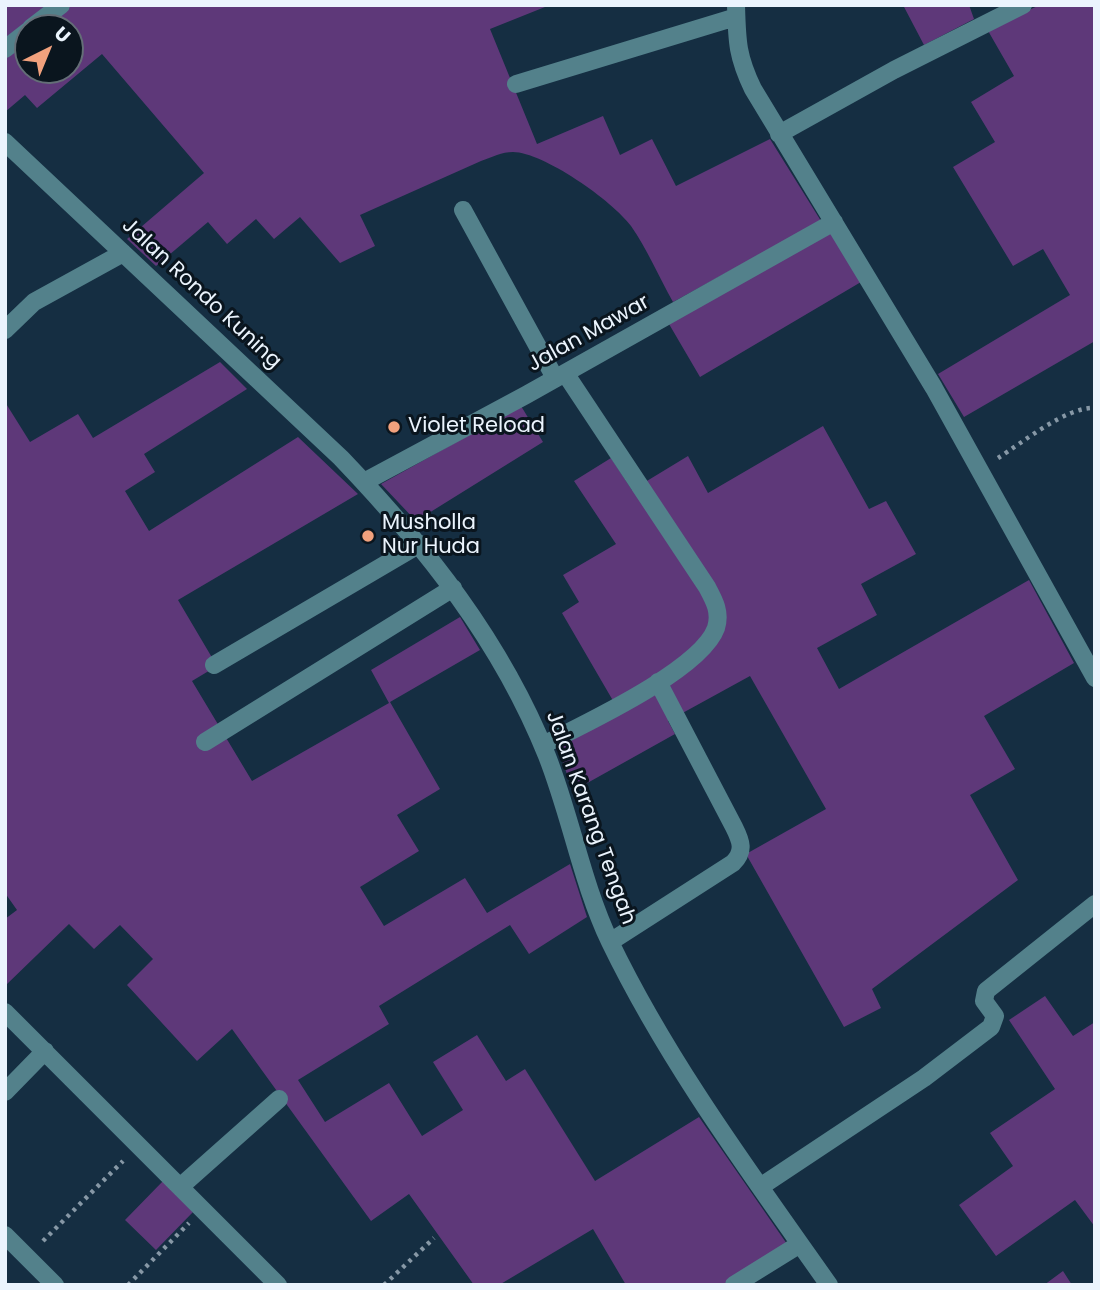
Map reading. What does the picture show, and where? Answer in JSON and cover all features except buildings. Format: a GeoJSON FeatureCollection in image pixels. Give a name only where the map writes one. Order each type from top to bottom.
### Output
{"type":"FeatureCollection","features":[{"type":"Feature","properties":{"kind":"street"},"geometry":{"type":"LineString","coordinates":[[779,134],[926,53],[1023,5]]}},
{"type":"Feature","properties":{"kind":"street"},"geometry":{"type":"LineString","coordinates":[[516,84],[736,11],[737,48],[742,66],[779,134],[893,317],[1095,678]]}},
{"type":"Feature","properties":{"kind":"street","name":"Jalan Rondo Kuning"},"geometry":{"type":"LineString","coordinates":[[5,142],[251,371],[364,482]]}},
{"type":"Feature","properties":{"kind":"street"},"geometry":{"type":"LineString","coordinates":[[463,210],[560,376],[715,601],[719,614],[710,641],[682,667],[617,706],[543,745]]}},
{"type":"Feature","properties":{"kind":"street","name":"Jalan Mawar"},"geometry":{"type":"LineString","coordinates":[[364,482],[560,376],[834,222]]}},
{"type":"Feature","properties":{"kind":"street"},"geometry":{"type":"LineString","coordinates":[[5,330],[34,302],[123,253]]}},
{"type":"Feature","properties":{"kind":"street","name":"Jalan Karang Tengah"},"geometry":{"type":"LineString","coordinates":[[364,482],[420,544],[453,589],[514,686],[543,745],[560,791],[596,910],[610,942],[660,1034],[760,1187],[829,1285]]}},
{"type":"Feature","properties":{"kind":"street"},"geometry":{"type":"LineString","coordinates":[[214,664],[420,544]]}},
{"type":"Feature","properties":{"kind":"street"},"geometry":{"type":"LineString","coordinates":[[205,742],[453,589]]}},
{"type":"Feature","properties":{"kind":"street"},"geometry":{"type":"LineString","coordinates":[[610,942],[733,863],[741,850],[741,842],[734,827],[657,682]]}},
{"type":"Feature","properties":{"kind":"street"},"geometry":{"type":"LineString","coordinates":[[760,1187],[902,1094],[986,1032],[995,1022],[995,1016],[984,1001],[986,991],[1095,904]]}},
{"type":"Feature","properties":{"kind":"street"},"geometry":{"type":"LineString","coordinates":[[5,1012],[278,1285]]}},
{"type":"Feature","properties":{"kind":"street"},"geometry":{"type":"LineString","coordinates":[[5,1092],[45,1052]]}},
{"type":"Feature","properties":{"kind":"street"},"geometry":{"type":"LineString","coordinates":[[180,1186],[279,1099]]}},
{"type":"Feature","properties":{"kind":"street"},"geometry":{"type":"LineString","coordinates":[[5,1235],[55,1285]]}},
{"type":"Feature","properties":{"kind":"street"},"geometry":{"type":"LineString","coordinates":[[734,1285],[800,1244]]}},
{"type":"Feature","properties":{"kind":"path"},"geometry":{"type":"LineString","coordinates":[[979,469],[1062,418],[1076,411],[1095,408]]}},
{"type":"Feature","properties":{"kind":"path"},"geometry":{"type":"LineString","coordinates":[[27,1257],[139,1145]]}},
{"type":"Feature","properties":{"kind":"path"},"geometry":{"type":"LineString","coordinates":[[128,1285],[202,1209]]}},
{"type":"Feature","properties":{"kind":"path"},"geometry":{"type":"LineString","coordinates":[[384,1285],[434,1238]]}},
{"type":"Feature","properties":{"kind":"shaded area"},"geometry":{"type":"Polygon","coordinates":[[[5,5],[550,5],[490,29],[537,144],[603,116],[620,155],[652,139],[676,186],[770,139],[821,221],[673,302],[637,235],[609,204],[577,180],[542,160],[509,152],[481,161],[360,215],[375,246],[340,263],[300,217],[274,239],[256,219],[227,244],[208,222],[156,266],[127,239],[204,173],[102,54],[84,69],[84,14],[14,14],[14,84],[66,84],[37,108],[25,95],[5,112],[5,5]]]}},
{"type":"Feature","properties":{"kind":"shaded area"},"geometry":{"type":"Polygon","coordinates":[[[903,5],[969,5],[974,19],[924,45],[903,5]]]}},
{"type":"Feature","properties":{"kind":"shaded area"},"geometry":{"type":"Polygon","coordinates":[[[1040,5],[1095,5],[1095,341],[964,417],[938,374],[1070,295],[1043,249],[1013,266],[953,167],[995,142],[971,102],[1014,76],[987,29],[1040,5]]]}},
{"type":"Feature","properties":{"kind":"shaded area"},"geometry":{"type":"Polygon","coordinates":[[[832,232],[861,282],[700,377],[669,324],[832,232]]]}},
{"type":"Feature","properties":{"kind":"shaded area"},"geometry":{"type":"Polygon","coordinates":[[[220,362],[247,389],[144,454],[155,472],[125,491],[149,531],[298,437],[358,494],[178,600],[217,666],[192,681],[252,781],[389,703],[371,670],[460,617],[480,650],[390,702],[440,789],[397,815],[419,851],[360,887],[384,926],[465,878],[487,913],[570,864],[587,917],[529,954],[510,925],[379,1006],[389,1024],[298,1080],[325,1122],[389,1083],[422,1136],[463,1110],[433,1062],[477,1035],[506,1081],[525,1069],[595,1181],[699,1117],[787,1244],[722,1285],[626,1285],[593,1229],[499,1285],[474,1285],[409,1194],[371,1221],[232,1029],[197,1061],[127,985],[153,959],[120,925],[94,949],[69,924],[5,986],[5,919],[17,910],[5,893],[5,402],[30,442],[78,414],[93,438],[220,362]]]}},
{"type":"Feature","properties":{"kind":"shaded area"},"geometry":{"type":"Polygon","coordinates":[[[521,406],[543,442],[416,521],[381,484],[521,406]]]}},
{"type":"Feature","properties":{"kind":"shaded area"},"geometry":{"type":"Polygon","coordinates":[[[823,426],[869,509],[886,501],[916,554],[861,584],[877,615],[817,648],[839,689],[1029,580],[1074,663],[984,716],[1015,769],[970,795],[1018,880],[872,989],[881,1008],[844,1027],[746,854],[826,809],[750,676],[668,721],[675,734],[573,791],[557,746],[619,711],[562,613],[579,602],[563,575],[616,544],[574,481],[611,458],[632,490],[688,456],[708,493],[823,426]]]}},
{"type":"Feature","properties":{"kind":"shaded area"},"geometry":{"type":"Polygon","coordinates":[[[1045,996],[1073,1036],[1095,1022],[1095,1227],[1075,1200],[996,1256],[959,1205],[1013,1166],[990,1133],[1055,1089],[1009,1020],[1045,996]]]}},
{"type":"Feature","properties":{"kind":"shaded area"},"geometry":{"type":"Polygon","coordinates":[[[163,1181],[193,1212],[156,1250],[125,1220],[163,1181]]]}},
{"type":"Feature","properties":{"kind":"shaded area"},"geometry":{"type":"Polygon","coordinates":[[[1063,1271],[1072,1285],[1044,1285],[1063,1271]]]}},
{"type":"Feature","properties":{"kind":"place","name":"Violet Reload"},"geometry":{"type":"Point","coordinates":[394,427]}},
{"type":"Feature","properties":{"kind":"place","name":"Musholla Nur Huda"},"geometry":{"type":"Point","coordinates":[368,536]}}]}
